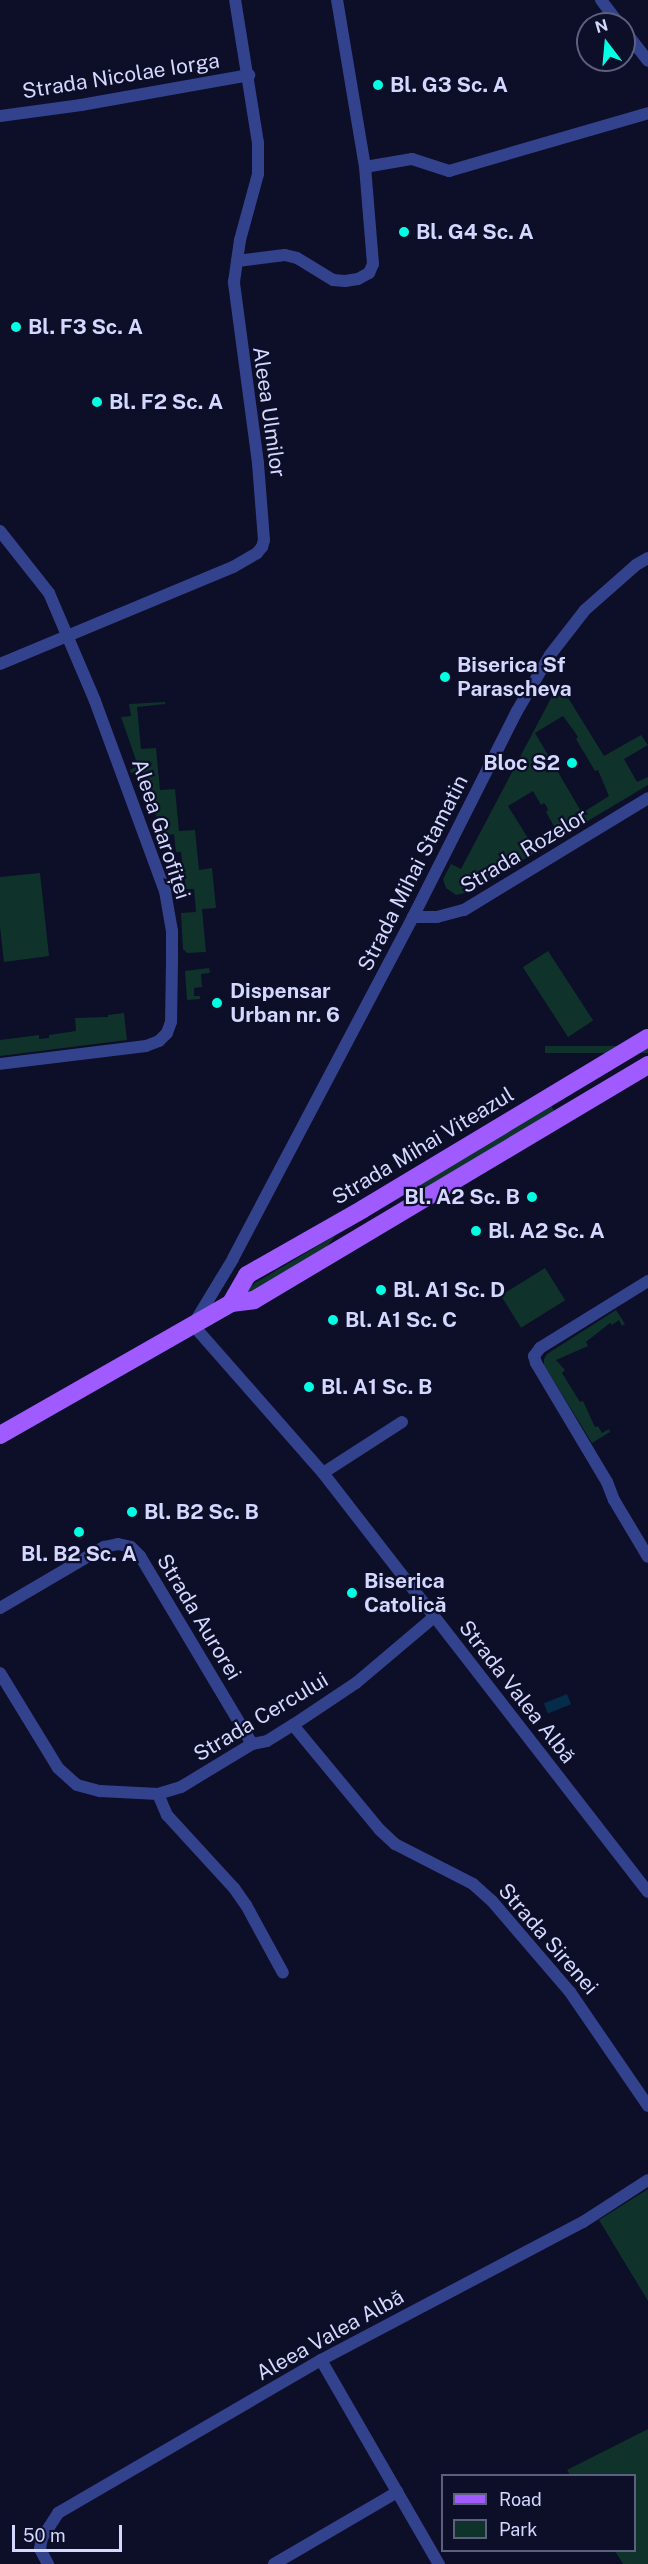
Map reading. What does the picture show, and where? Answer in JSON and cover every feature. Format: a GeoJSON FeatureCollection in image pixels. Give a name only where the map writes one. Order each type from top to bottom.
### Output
{"type":"FeatureCollection","features":[{"type":"Feature","properties":{"kind":"main road","name":"Strada Mihai Viteazul"},"geometry":{"type":"LineString","coordinates":[[247,1275],[363,1209],[648,1038]]}},
{"type":"Feature","properties":{"kind":"main road"},"geometry":{"type":"LineString","coordinates":[[0,1436],[231,1303],[254,1300],[648,1065]]}},
{"type":"Feature","properties":{"kind":"main road"},"geometry":{"type":"LineString","coordinates":[[231,1303],[247,1275]]}},
{"type":"Feature","properties":{"kind":"street","name":"Aleea Ulmilor"},"geometry":{"type":"LineString","coordinates":[[0,664],[233,567],[257,553],[262,547],[258,463],[234,282],[258,174],[258,143],[249,75],[235,0]]}},
{"type":"Feature","properties":{"kind":"street"},"geometry":{"type":"LineString","coordinates":[[237,261],[285,255],[297,258],[333,280],[358,279],[369,273],[373,264],[365,167],[337,0]]}},
{"type":"Feature","properties":{"kind":"street"},"geometry":{"type":"LineString","coordinates":[[600,0],[610,12]]}},
{"type":"Feature","properties":{"kind":"street"},"geometry":{"type":"LineString","coordinates":[[636,46],[648,61]]}},
{"type":"Feature","properties":{"kind":"street","name":"Strada Nicolae Iorga"},"geometry":{"type":"LineString","coordinates":[[0,116],[81,105],[249,75]]}},
{"type":"Feature","properties":{"kind":"street"},"geometry":{"type":"LineString","coordinates":[[365,167],[412,159],[449,171],[648,113]]}},
{"type":"Feature","properties":{"kind":"street","name":"Aleea Garofiței"},"geometry":{"type":"LineString","coordinates":[[0,531],[44,585],[68,635],[95,701],[165,891],[172,931],[171,1022],[167,1033],[159,1041],[146,1046],[0,1064]]}},
{"type":"Feature","properties":{"kind":"street","name":"Strada Mihai Stamatin"},"geometry":{"type":"LineString","coordinates":[[193,1324],[233,1259],[414,917],[517,711],[550,656],[585,610],[636,565],[648,558]]}},
{"type":"Feature","properties":{"kind":"street","name":"Strada Rozelor"},"geometry":{"type":"LineString","coordinates":[[414,917],[437,917],[464,910],[648,798]]}},
{"type":"Feature","properties":{"kind":"street"},"geometry":{"type":"LineString","coordinates":[[233,1259],[247,1275]]}},
{"type":"Feature","properties":{"kind":"street"},"geometry":{"type":"LineString","coordinates":[[648,1281],[540,1348],[534,1356],[536,1364],[607,1482],[614,1500],[648,1557]]}},
{"type":"Feature","properties":{"kind":"street","name":"Strada Valea Albă"},"geometry":{"type":"LineString","coordinates":[[193,1324],[323,1473],[648,1892]]}},
{"type":"Feature","properties":{"kind":"street"},"geometry":{"type":"LineString","coordinates":[[323,1473],[402,1422]]}},
{"type":"Feature","properties":{"kind":"street","name":"Strada Aurorei"},"geometry":{"type":"LineString","coordinates":[[0,1608],[104,1547],[118,1544],[131,1547],[140,1556],[252,1744]]}},
{"type":"Feature","properties":{"kind":"street","name":"Strada Cercului"},"geometry":{"type":"LineString","coordinates":[[0,1673],[58,1768],[77,1785],[100,1791],[158,1794],[181,1787],[252,1744],[267,1741],[293,1725],[356,1683],[434,1617]]}},
{"type":"Feature","properties":{"kind":"street","name":"Strada Sirenei"},"geometry":{"type":"LineString","coordinates":[[293,1725],[388,1838],[425,1862],[473,1884],[492,1901],[570,1992],[648,2106]]}},
{"type":"Feature","properties":{"kind":"street"},"geometry":{"type":"LineString","coordinates":[[158,1794],[167,1815],[246,1905],[283,1974]]}},
{"type":"Feature","properties":{"kind":"street","name":"Aleea Valea Albă"},"geometry":{"type":"LineString","coordinates":[[48,2564],[40,2549],[42,2538],[58,2513],[321,2360],[583,2222],[648,2180]]}},
{"type":"Feature","properties":{"kind":"street"},"geometry":{"type":"LineString","coordinates":[[321,2360],[439,2564]]}},
{"type":"Feature","properties":{"kind":"street"},"geometry":{"type":"LineString","coordinates":[[274,2564],[397,2492]]}},
{"type":"Feature","properties":{"kind":"green space"},"geometry":{"type":"Polygon","coordinates":[[[559,683],[604,756],[641,735],[648,745],[624,759],[637,782],[648,777],[648,785],[469,892],[456,895],[446,888],[443,879],[451,864],[461,869],[559,683]],[[563,716],[535,733],[582,813],[609,796],[598,770],[595,771],[576,739],[578,737],[563,716]],[[533,791],[508,806],[531,843],[555,828],[546,812],[547,807],[544,803],[541,805],[533,791]]]}},
{"type":"Feature","properties":{"kind":"green space"},"geometry":{"type":"Polygon","coordinates":[[[165,702],[165,704],[137,707],[141,749],[156,748],[160,790],[175,789],[179,831],[195,830],[199,870],[212,868],[216,908],[202,909],[206,952],[187,953],[183,949],[181,913],[196,912],[194,889],[186,889],[181,852],[176,852],[174,834],[163,836],[141,772],[131,773],[130,770],[138,766],[121,717],[131,716],[129,704],[165,702]]]}},
{"type":"Feature","properties":{"kind":"green space"},"geometry":{"type":"Polygon","coordinates":[[[40,873],[49,956],[4,962],[0,927],[0,877],[40,873]]]}},
{"type":"Feature","properties":{"kind":"green space"},"geometry":{"type":"Polygon","coordinates":[[[548,951],[593,1021],[568,1037],[523,967],[548,951]]]}},
{"type":"Feature","properties":{"kind":"green space"},"geometry":{"type":"Polygon","coordinates":[[[209,968],[210,973],[201,974],[202,987],[194,988],[194,996],[200,996],[200,999],[187,1000],[185,971],[209,968]]]}},
{"type":"Feature","properties":{"kind":"green space"},"geometry":{"type":"Polygon","coordinates":[[[124,1013],[127,1040],[0,1056],[0,1040],[39,1035],[39,1039],[49,1038],[49,1035],[76,1031],[75,1018],[108,1017],[108,1015],[124,1013]]]}},
{"type":"Feature","properties":{"kind":"green space"},"geometry":{"type":"Polygon","coordinates":[[[545,1046],[648,1046],[648,1053],[545,1053],[545,1046]]]}},
{"type":"Feature","properties":{"kind":"green space"},"geometry":{"type":"Polygon","coordinates":[[[551,1105],[554,1111],[419,1192],[415,1190],[415,1186],[551,1105]]]}},
{"type":"Feature","properties":{"kind":"green space"},"geometry":{"type":"Polygon","coordinates":[[[336,1235],[324,1250],[246,1296],[242,1291],[336,1235]]]}},
{"type":"Feature","properties":{"kind":"green space"},"geometry":{"type":"Polygon","coordinates":[[[545,1268],[565,1300],[521,1328],[501,1296],[545,1268]]]}},
{"type":"Feature","properties":{"kind":"green space"},"geometry":{"type":"Polygon","coordinates":[[[616,1310],[625,1324],[622,1326],[619,1320],[612,1325],[610,1323],[586,1342],[588,1346],[556,1360],[565,1370],[562,1373],[580,1402],[583,1401],[595,1427],[598,1426],[602,1433],[609,1429],[610,1432],[592,1443],[544,1365],[544,1359],[547,1354],[616,1310]]]}},
{"type":"Feature","properties":{"kind":"green space"},"geometry":{"type":"Polygon","coordinates":[[[648,2189],[648,2301],[599,2220],[648,2189]]]}},
{"type":"Feature","properties":{"kind":"green space"},"geometry":{"type":"Polygon","coordinates":[[[648,2429],[648,2564],[623,2564],[616,2552],[636,2552],[636,2474],[569,2474],[567,2470],[648,2429]]]}},
{"type":"Feature","properties":{"kind":"water"},"geometry":{"type":"Polygon","coordinates":[[[567,1694],[571,1704],[548,1714],[544,1703],[567,1694]]]}},
{"type":"Feature","properties":{"kind":"place","name":"Bl. G3 Sc. A"},"geometry":{"type":"Point","coordinates":[378,85]}},
{"type":"Feature","properties":{"kind":"place","name":"Bl. G4 Sc. A"},"geometry":{"type":"Point","coordinates":[404,232]}},
{"type":"Feature","properties":{"kind":"place","name":"Bl. F3 Sc. A"},"geometry":{"type":"Point","coordinates":[16,327]}},
{"type":"Feature","properties":{"kind":"place","name":"Bl. F2 Sc. A"},"geometry":{"type":"Point","coordinates":[97,402]}},
{"type":"Feature","properties":{"kind":"place","name":"Biserica Sf Parascheva"},"geometry":{"type":"Point","coordinates":[445,677]}},
{"type":"Feature","properties":{"kind":"place","name":"Bloc S2"},"geometry":{"type":"Point","coordinates":[572,763]}},
{"type":"Feature","properties":{"kind":"place","name":"Dispensar Urban nr. 6"},"geometry":{"type":"Point","coordinates":[217,1003]}},
{"type":"Feature","properties":{"kind":"place","name":"Bl. A2 Sc. B"},"geometry":{"type":"Point","coordinates":[532,1197]}},
{"type":"Feature","properties":{"kind":"place","name":"Bl. A2 Sc. A"},"geometry":{"type":"Point","coordinates":[476,1231]}},
{"type":"Feature","properties":{"kind":"place","name":"Bl. A1 Sc. D"},"geometry":{"type":"Point","coordinates":[381,1290]}},
{"type":"Feature","properties":{"kind":"place","name":"Bl. A1 Sc. C"},"geometry":{"type":"Point","coordinates":[333,1320]}},
{"type":"Feature","properties":{"kind":"place","name":"Bl. A1 Sc. B"},"geometry":{"type":"Point","coordinates":[309,1387]}},
{"type":"Feature","properties":{"kind":"place","name":"Bl. B2 Sc. B"},"geometry":{"type":"Point","coordinates":[132,1512]}},
{"type":"Feature","properties":{"kind":"place","name":"Bl. B2 Sc. A"},"geometry":{"type":"Point","coordinates":[79,1532]}},
{"type":"Feature","properties":{"kind":"place","name":"Biserica Catolică"},"geometry":{"type":"Point","coordinates":[352,1593]}}]}
